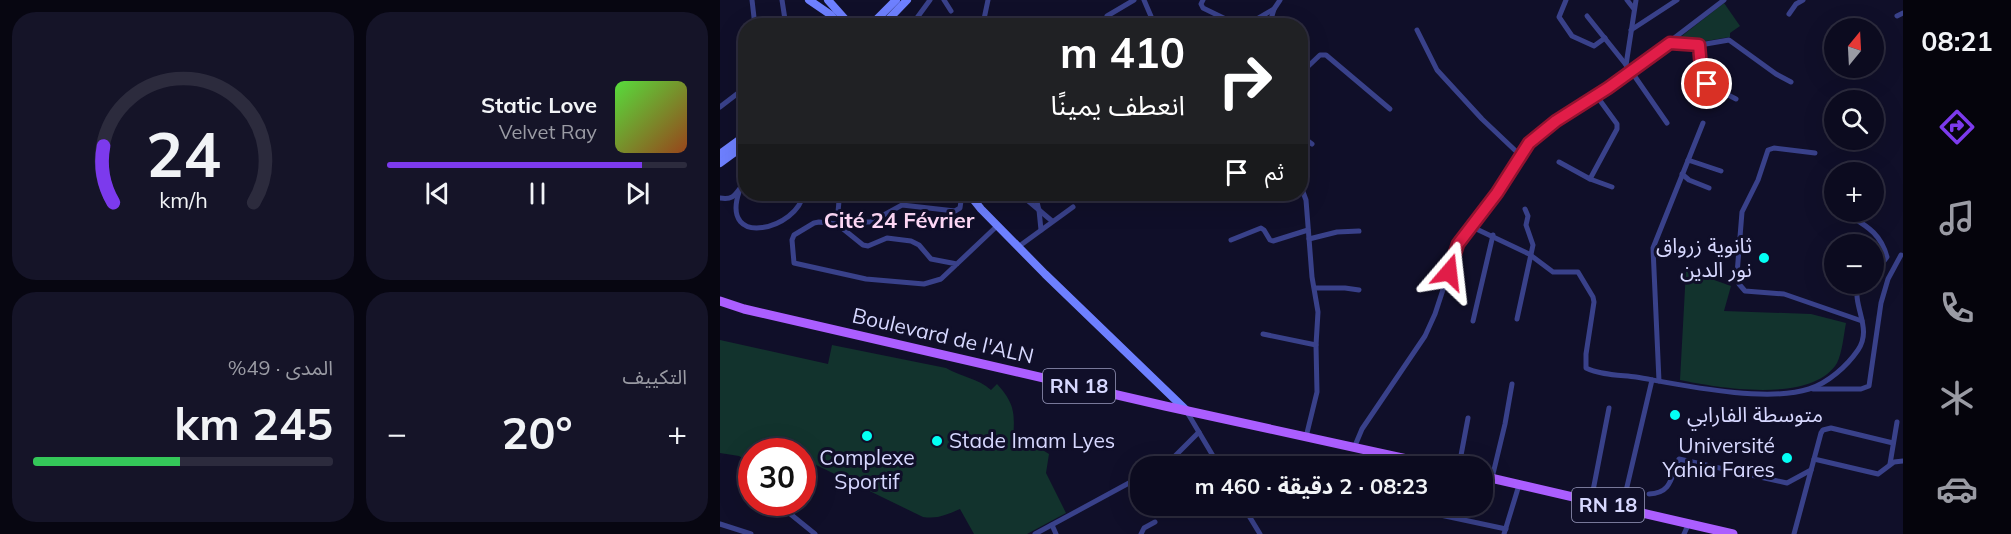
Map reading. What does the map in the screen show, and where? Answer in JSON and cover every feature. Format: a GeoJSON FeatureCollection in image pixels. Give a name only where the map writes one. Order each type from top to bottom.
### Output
{"type":"FeatureCollection","features":[{"type":"Feature","properties":{"kind":"main road","name":"Boulevard de l'ALN"},"geometry":{"type":"LineString","coordinates":[[720,301],[744,309],[1386,456]]}},
{"type":"Feature","properties":{"kind":"main road","name":"RN 18"},"geometry":{"type":"LineString","coordinates":[[1493,478],[1733,534]]}},
{"type":"Feature","properties":{"kind":"street"},"geometry":{"type":"LineString","coordinates":[[752,0],[754,18]]}},
{"type":"Feature","properties":{"kind":"street"},"geometry":{"type":"LineString","coordinates":[[782,0],[785,18]]}},
{"type":"Feature","properties":{"kind":"street"},"geometry":{"type":"LineString","coordinates":[[809,0],[831,10],[841,18]]}},
{"type":"Feature","properties":{"kind":"street"},"geometry":{"type":"LineString","coordinates":[[828,0],[835,18]]}},
{"type":"Feature","properties":{"kind":"street"},"geometry":{"type":"LineString","coordinates":[[878,18],[896,0]]}},
{"type":"Feature","properties":{"kind":"street"},"geometry":{"type":"LineString","coordinates":[[890,18],[907,0]]}},
{"type":"Feature","properties":{"kind":"street"},"geometry":{"type":"LineString","coordinates":[[917,18],[930,0]]}},
{"type":"Feature","properties":{"kind":"street"},"geometry":{"type":"LineString","coordinates":[[944,0],[951,11]]}},
{"type":"Feature","properties":{"kind":"street"},"geometry":{"type":"LineString","coordinates":[[984,18],[988,0]]}},
{"type":"Feature","properties":{"kind":"street"},"geometry":{"type":"LineString","coordinates":[[1107,16],[1134,0]]}},
{"type":"Feature","properties":{"kind":"street"},"geometry":{"type":"LineString","coordinates":[[1144,0],[1152,18]]}},
{"type":"Feature","properties":{"kind":"street"},"geometry":{"type":"LineString","coordinates":[[1203,0],[1201,4],[1203,8],[1224,18]]}},
{"type":"Feature","properties":{"kind":"street"},"geometry":{"type":"LineString","coordinates":[[1271,18],[1280,0]]}},
{"type":"Feature","properties":{"kind":"street"},"geometry":{"type":"LineString","coordinates":[[1566,0],[1560,17],[1572,36],[1594,46],[1605,38]]}},
{"type":"Feature","properties":{"kind":"street"},"geometry":{"type":"LineString","coordinates":[[1627,0],[1634,9]]}},
{"type":"Feature","properties":{"kind":"street"},"geometry":{"type":"LineString","coordinates":[[1626,65],[1636,0]]}},
{"type":"Feature","properties":{"kind":"street"},"geometry":{"type":"LineString","coordinates":[[1631,30],[1677,0]]}},
{"type":"Feature","properties":{"kind":"street"},"geometry":{"type":"LineString","coordinates":[[1354,448],[1362,429],[1425,336],[1435,314],[1458,244],[1497,193],[1520,154],[1543,130],[1670,43],[1724,0]]}},
{"type":"Feature","properties":{"kind":"street"},"geometry":{"type":"LineString","coordinates":[[1789,14],[1796,4],[1803,0]]}},
{"type":"Feature","properties":{"kind":"street"},"geometry":{"type":"LineString","coordinates":[[1259,18],[1274,9]]}},
{"type":"Feature","properties":{"kind":"street"},"geometry":{"type":"LineString","coordinates":[[1587,16],[1631,71],[1666,123]]}},
{"type":"Feature","properties":{"kind":"street"},"geometry":{"type":"LineString","coordinates":[[1417,30],[1432,64],[1482,119],[1520,154]]}},
{"type":"Feature","properties":{"kind":"street"},"geometry":{"type":"LineString","coordinates":[[1670,43],[1699,45],[1730,40],[1776,74],[1791,82]]}},
{"type":"Feature","properties":{"kind":"street"},"geometry":{"type":"LineString","coordinates":[[1699,45],[1702,79],[1736,99]]}},
{"type":"Feature","properties":{"kind":"street"},"geometry":{"type":"LineString","coordinates":[[1308,66],[1320,55],[1326,55],[1390,109]]}},
{"type":"Feature","properties":{"kind":"street"},"geometry":{"type":"LineString","coordinates":[[720,107],[738,93]]}},
{"type":"Feature","properties":{"kind":"street"},"geometry":{"type":"LineString","coordinates":[[1590,179],[1617,129],[1617,124],[1596,95]]}},
{"type":"Feature","properties":{"kind":"street"},"geometry":{"type":"LineString","coordinates":[[1659,381],[1653,248],[1703,123]]}},
{"type":"Feature","properties":{"kind":"street"},"geometry":{"type":"LineString","coordinates":[[720,154],[738,141]]}},
{"type":"Feature","properties":{"kind":"street"},"geometry":{"type":"LineString","coordinates":[[1308,141],[1312,144]]}},
{"type":"Feature","properties":{"kind":"street"},"geometry":{"type":"LineString","coordinates":[[1815,153],[1774,148],[1768,150],[1758,180],[1742,212],[1737,274],[1739,284],[1745,291],[1784,294],[1862,321]]}},
{"type":"Feature","properties":{"kind":"street"},"geometry":{"type":"LineString","coordinates":[[720,163],[738,150]]}},
{"type":"Feature","properties":{"kind":"street"},"geometry":{"type":"LineString","coordinates":[[1688,160],[1721,171]]}},
{"type":"Feature","properties":{"kind":"street"},"geometry":{"type":"LineString","coordinates":[[1559,162],[1590,179],[1612,187]]}},
{"type":"Feature","properties":{"kind":"street"},"geometry":{"type":"LineString","coordinates":[[1682,174],[1689,180],[1709,188]]}},
{"type":"Feature","properties":{"kind":"street"},"geometry":{"type":"LineString","coordinates":[[720,198],[733,198],[738,193]]}},
{"type":"Feature","properties":{"kind":"street"},"geometry":{"type":"LineString","coordinates":[[738,195],[736,200],[738,219],[741,224],[753,229],[772,226],[795,209],[801,201]]}},
{"type":"Feature","properties":{"kind":"street"},"geometry":{"type":"LineString","coordinates":[[839,201],[838,212],[846,219],[864,222],[871,222],[902,205],[955,211],[960,208],[961,201]]}},
{"type":"Feature","properties":{"kind":"street"},"geometry":{"type":"LineString","coordinates":[[975,201],[1018,247],[1187,411],[1213,456]]}},
{"type":"Feature","properties":{"kind":"street"},"geometry":{"type":"LineString","coordinates":[[1028,201],[1052,221]]}},
{"type":"Feature","properties":{"kind":"street"},"geometry":{"type":"LineString","coordinates":[[1037,201],[1041,230]]}},
{"type":"Feature","properties":{"kind":"street"},"geometry":{"type":"LineString","coordinates":[[1306,201],[1318,312],[1317,393],[1306,437]]}},
{"type":"Feature","properties":{"kind":"street"},"geometry":{"type":"LineString","coordinates":[[1018,247],[1073,207]]}},
{"type":"Feature","properties":{"kind":"street"},"geometry":{"type":"LineString","coordinates":[[1517,319],[1533,245],[1526,225],[1527,216],[1524,208]]}},
{"type":"Feature","properties":{"kind":"street"},"geometry":{"type":"LineString","coordinates":[[957,264],[931,259],[919,245],[911,241],[887,238],[868,246],[863,245],[842,226],[831,222],[814,223],[796,233],[792,240],[794,263],[866,279],[924,284],[941,279],[957,264],[997,226]]}},
{"type":"Feature","properties":{"kind":"street"},"geometry":{"type":"LineString","coordinates":[[1858,222],[1875,234]]}},
{"type":"Feature","properties":{"kind":"street"},"geometry":{"type":"LineString","coordinates":[[1470,226],[1493,235],[1532,256],[1553,272],[1578,272],[1594,302],[1586,368],[1652,380],[1753,393],[1796,392],[1810,389],[1861,389],[1869,386],[1881,303],[1888,279],[1901,255]]}},
{"type":"Feature","properties":{"kind":"street"},"geometry":{"type":"LineString","coordinates":[[1231,240],[1261,228],[1273,241],[1308,230]]}},
{"type":"Feature","properties":{"kind":"street"},"geometry":{"type":"LineString","coordinates":[[1309,239],[1337,232],[1359,231]]}},
{"type":"Feature","properties":{"kind":"street"},"geometry":{"type":"LineString","coordinates":[[1473,321],[1493,235]]}},
{"type":"Feature","properties":{"kind":"street"},"geometry":{"type":"LineString","coordinates":[[1315,288],[1359,290]]}},
{"type":"Feature","properties":{"kind":"street"},"geometry":{"type":"LineString","coordinates":[[1810,389],[1832,376],[1858,350],[1865,333],[1857,294]]}},
{"type":"Feature","properties":{"kind":"street"},"geometry":{"type":"LineString","coordinates":[[1263,334],[1316,345]]}},
{"type":"Feature","properties":{"kind":"street"},"geometry":{"type":"LineString","coordinates":[[1622,508],[1652,380]]}},
{"type":"Feature","properties":{"kind":"street"},"geometry":{"type":"LineString","coordinates":[[1493,459],[1505,424],[1512,384]]}},
{"type":"Feature","properties":{"kind":"street"},"geometry":{"type":"LineString","coordinates":[[1591,501],[1609,408]]}},
{"type":"Feature","properties":{"kind":"street"},"geometry":{"type":"LineString","coordinates":[[1461,456],[1468,418]]}},
{"type":"Feature","properties":{"kind":"street"},"geometry":{"type":"LineString","coordinates":[[1890,464],[1897,423]]}},
{"type":"Feature","properties":{"kind":"street"},"geometry":{"type":"LineString","coordinates":[[1794,534],[1821,433],[1826,428],[1893,443]]}},
{"type":"Feature","properties":{"kind":"street"},"geometry":{"type":"LineString","coordinates":[[1175,456],[1199,432]]}},
{"type":"Feature","properties":{"kind":"street"},"geometry":{"type":"LineString","coordinates":[[1649,494],[1660,494],[1666,489],[1678,459],[1787,483],[1811,470]]}},
{"type":"Feature","properties":{"kind":"street"},"geometry":{"type":"LineString","coordinates":[[1814,459],[1878,474],[1890,464],[1903,461]]}},
{"type":"Feature","properties":{"kind":"street"},"geometry":{"type":"LineString","coordinates":[[1035,534],[1130,482]]}},
{"type":"Feature","properties":{"kind":"street"},"geometry":{"type":"LineString","coordinates":[[1443,516],[1505,531],[1519,484]]}},
{"type":"Feature","properties":{"kind":"street"},"geometry":{"type":"LineString","coordinates":[[793,516],[815,534]]}},
{"type":"Feature","properties":{"kind":"street"},"geometry":{"type":"LineString","coordinates":[[1249,516],[1260,534]]}},
{"type":"Feature","properties":{"kind":"street"},"geometry":{"type":"LineString","coordinates":[[1141,534],[1144,528],[1155,522]]}},
{"type":"Feature","properties":{"kind":"street"},"geometry":{"type":"LineString","coordinates":[[1684,534],[1689,523]]}},
{"type":"Feature","properties":{"kind":"street"},"geometry":{"type":"LineString","coordinates":[[720,524],[751,534]]}},
{"type":"Feature","properties":{"kind":"street"},"geometry":{"type":"LineString","coordinates":[[1052,525],[1056,534]]}},
{"type":"Feature","properties":{"kind":"green space"},"geometry":{"type":"Polygon","coordinates":[[[1724,3],[1740,26],[1730,33],[1730,37],[1694,43],[1680,42],[1678,39],[1724,3]]]}},
{"type":"Feature","properties":{"kind":"green space"},"geometry":{"type":"Polygon","coordinates":[[[1686,270],[1731,286],[1724,311],[1811,314],[1846,323],[1842,349],[1837,363],[1825,376],[1787,389],[1740,389],[1680,380],[1686,270]]]}},
{"type":"Feature","properties":{"kind":"green space","name":"Complexe Sportif"},"geometry":{"type":"Polygon","coordinates":[[[720,340],[828,364],[832,345],[946,368],[981,383],[991,390],[997,384],[1007,397],[1012,409],[1013,440],[1028,441],[1049,454],[1046,473],[1066,513],[1027,534],[974,534],[960,509],[938,517],[923,517],[816,465],[816,438],[738,438],[738,456],[720,453],[720,340]]]}},
{"type":"Feature","properties":{"kind":"place","name":"ثانوية زرواق نور الدين"},"geometry":{"type":"Point","coordinates":[1764,258]}},
{"type":"Feature","properties":{"kind":"place","name":"متوسطة الفارابي"},"geometry":{"type":"Point","coordinates":[1675,415]}},
{"type":"Feature","properties":{"kind":"place","name":"Complexe Sportif"},"geometry":{"type":"Point","coordinates":[867,436]}},
{"type":"Feature","properties":{"kind":"place","name":"Stade Imam Lyes"},"geometry":{"type":"Point","coordinates":[937,441]}},
{"type":"Feature","properties":{"kind":"place","name":"Université Yahia Fares"},"geometry":{"type":"Point","coordinates":[1787,458]}},
{"type":"Feature","properties":{"kind":"district","name":"Cité 24 Février"},"geometry":{"type":"Point","coordinates":[899,220]}},
{"type":"Feature","properties":{"kind":"route"},"geometry":{"type":"LineString","coordinates":[[1449,272],[1458,244],[1465,232],[1497,193],[1520,154],[1543,130],[1608,88],[1670,43],[1699,45],[1702,79],[1707,84]]}}]}
